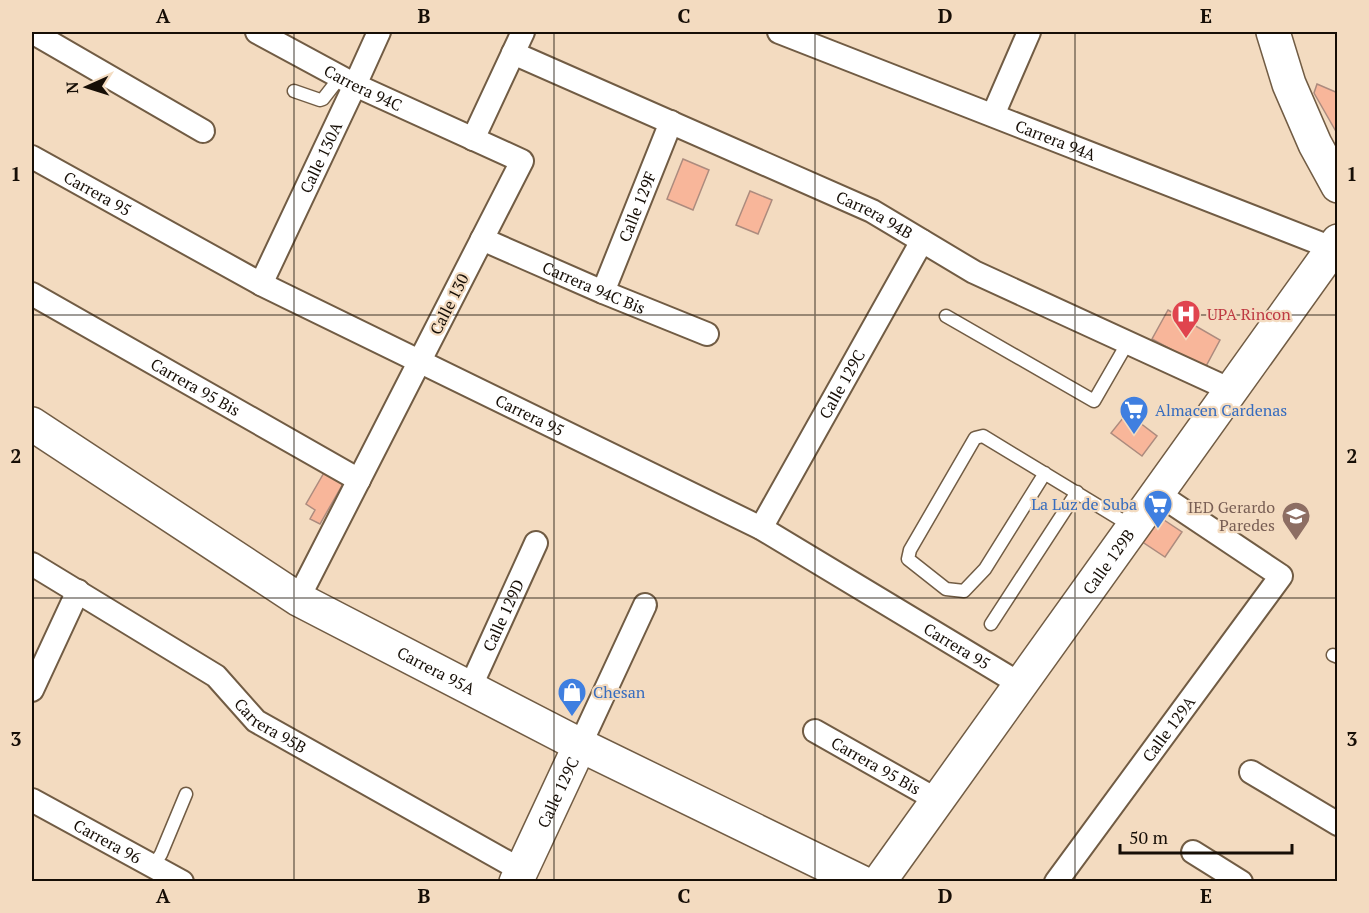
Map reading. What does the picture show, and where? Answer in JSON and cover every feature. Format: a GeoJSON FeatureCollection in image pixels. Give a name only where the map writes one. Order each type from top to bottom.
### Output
{"type":"FeatureCollection","features":[{"type":"Feature","properties":{"kind":"street"},"geometry":{"type":"LineString","coordinates":[[32,32],[203,130]]}},
{"type":"Feature","properties":{"kind":"street","name":"Carrera 94C"},"geometry":{"type":"LineString","coordinates":[[257,32],[348,81],[473,139]]}},
{"type":"Feature","properties":{"kind":"street","name":"Calle 130A"},"geometry":{"type":"LineString","coordinates":[[261,284],[348,81],[379,32]]}},
{"type":"Feature","properties":{"kind":"street"},"geometry":{"type":"LineString","coordinates":[[473,139],[523,32]]}},
{"type":"Feature","properties":{"kind":"street","name":"Carrera 94A"},"geometry":{"type":"LineString","coordinates":[[779,32],[1335,244]]}},
{"type":"Feature","properties":{"kind":"street"},"geometry":{"type":"LineString","coordinates":[[993,115],[1029,32]]}},
{"type":"Feature","properties":{"kind":"street"},"geometry":{"type":"LineString","coordinates":[[1273,32],[1289,84],[1315,144],[1338,186]]}},
{"type":"Feature","properties":{"kind":"street","name":"Carrera 94B"},"geometry":{"type":"LineString","coordinates":[[513,52],[872,211],[974,272],[1231,390]]}},
{"type":"Feature","properties":{"kind":"street","name":"Calle 129F"},"geometry":{"type":"LineString","coordinates":[[603,292],[671,122]]}},
{"type":"Feature","properties":{"kind":"street","name":"Calle 130"},"geometry":{"type":"LineString","coordinates":[[298,599],[522,161],[473,139]]}},
{"type":"Feature","properties":{"kind":"street","name":"Carrera 95"},"geometry":{"type":"LineString","coordinates":[[32,157],[261,284],[761,528],[1020,684]]}},
{"type":"Feature","properties":{"kind":"street","name":"Carrera 94C Bis"},"geometry":{"type":"LineString","coordinates":[[482,239],[707,334]]}},
{"type":"Feature","properties":{"kind":"street","name":"Calle 129C"},"geometry":{"type":"LineString","coordinates":[[761,528],[922,241]]}},
{"type":"Feature","properties":{"kind":"street","name":"Calle 129B"},"geometry":{"type":"LineString","coordinates":[[879,882],[1335,244]]}},
{"type":"Feature","properties":{"kind":"street","name":"Carrera 95 Bis"},"geometry":{"type":"LineString","coordinates":[[32,294],[359,480]]}},
{"type":"Feature","properties":{"kind":"street","name":"Carrera 95A"},"geometry":{"type":"LineString","coordinates":[[32,424],[298,599],[580,745],[861,882]]}},
{"type":"Feature","properties":{"kind":"street","name":"Calle 129A"},"geometry":{"type":"LineString","coordinates":[[1056,882],[1281,576],[1157,493]]}},
{"type":"Feature","properties":{"kind":"street","name":"Calle 129D"},"geometry":{"type":"LineString","coordinates":[[470,688],[536,543]]}},
{"type":"Feature","properties":{"kind":"street","name":"Carrera 95B"},"geometry":{"type":"LineString","coordinates":[[32,564],[216,676],[256,721],[518,876]]}},
{"type":"Feature","properties":{"kind":"street"},"geometry":{"type":"LineString","coordinates":[[32,690],[78,591]]}},
{"type":"Feature","properties":{"kind":"street","name":"Calle 129C"},"geometry":{"type":"LineString","coordinates":[[518,876],[645,605]]}},
{"type":"Feature","properties":{"kind":"street","name":"Carrera 95 Bis"},"geometry":{"type":"LineString","coordinates":[[815,731],[937,800]]}},
{"type":"Feature","properties":{"kind":"street"},"geometry":{"type":"LineString","coordinates":[[1251,772],[1338,824]]}},
{"type":"Feature","properties":{"kind":"street","name":"Carrera 96"},"geometry":{"type":"LineString","coordinates":[[32,800],[182,882]]}},
{"type":"Feature","properties":{"kind":"street"},"geometry":{"type":"LineString","coordinates":[[1193,852],[1241,882]]}},
{"type":"Feature","properties":{"kind":"lane"},"geometry":{"type":"LineString","coordinates":[[294,90],[323,99],[348,81]]}},
{"type":"Feature","properties":{"kind":"lane"},"geometry":{"type":"LineString","coordinates":[[946,316],[1094,401],[1128,342]]}},
{"type":"Feature","properties":{"kind":"lane"},"geometry":{"type":"LineString","coordinates":[[1045,473],[985,569],[964,591],[946,589],[908,560],[910,550],[975,438],[983,436],[1077,492],[1133,527]]}},
{"type":"Feature","properties":{"kind":"lane"},"geometry":{"type":"LineString","coordinates":[[992,624],[1077,492]]}},
{"type":"Feature","properties":{"kind":"lane"},"geometry":{"type":"LineString","coordinates":[[154,866],[186,794]]}},
{"type":"Feature","properties":{"kind":"building"},"geometry":{"type":"Polygon","coordinates":[[[1317,84],[1338,93],[1338,135],[1314,93],[1317,84]]]}},
{"type":"Feature","properties":{"kind":"building"},"geometry":{"type":"Polygon","coordinates":[[[683,159],[709,170],[693,210],[667,199],[683,159]]]}},
{"type":"Feature","properties":{"kind":"building"},"geometry":{"type":"Polygon","coordinates":[[[750,191],[772,200],[758,234],[736,225],[750,191]]]}},
{"type":"Feature","properties":{"kind":"building","name":"UPA Rincon"},"geometry":{"type":"Polygon","coordinates":[[[1168,310],[1220,340],[1205,368],[1152,339],[1168,310]]]}},
{"type":"Feature","properties":{"kind":"building","name":"Almacen Cardenas"},"geometry":{"type":"Polygon","coordinates":[[[1127,413],[1157,436],[1142,456],[1111,433],[1127,413]]]}},
{"type":"Feature","properties":{"kind":"building"},"geometry":{"type":"Polygon","coordinates":[[[325,471],[344,482],[320,524],[310,519],[315,510],[306,504],[325,471]]]}},
{"type":"Feature","properties":{"kind":"building"},"geometry":{"type":"Polygon","coordinates":[[[1155,514],[1182,532],[1165,557],[1138,539],[1155,514]]]}},
{"type":"Feature","properties":{"kind":"place","name":"UPA Rincon"},"geometry":{"type":"Point","coordinates":[1186,340]}},
{"type":"Feature","properties":{"kind":"place","name":"Almacen Cardenas"},"geometry":{"type":"Point","coordinates":[1134,436]}},
{"type":"Feature","properties":{"kind":"place","name":"La Luz de Suba"},"geometry":{"type":"Point","coordinates":[1158,530]}},
{"type":"Feature","properties":{"kind":"place","name":"IED Gerardo Paredes"},"geometry":{"type":"Point","coordinates":[1296,542]}},
{"type":"Feature","properties":{"kind":"place","name":"Chesan"},"geometry":{"type":"Point","coordinates":[572,718]}}]}
